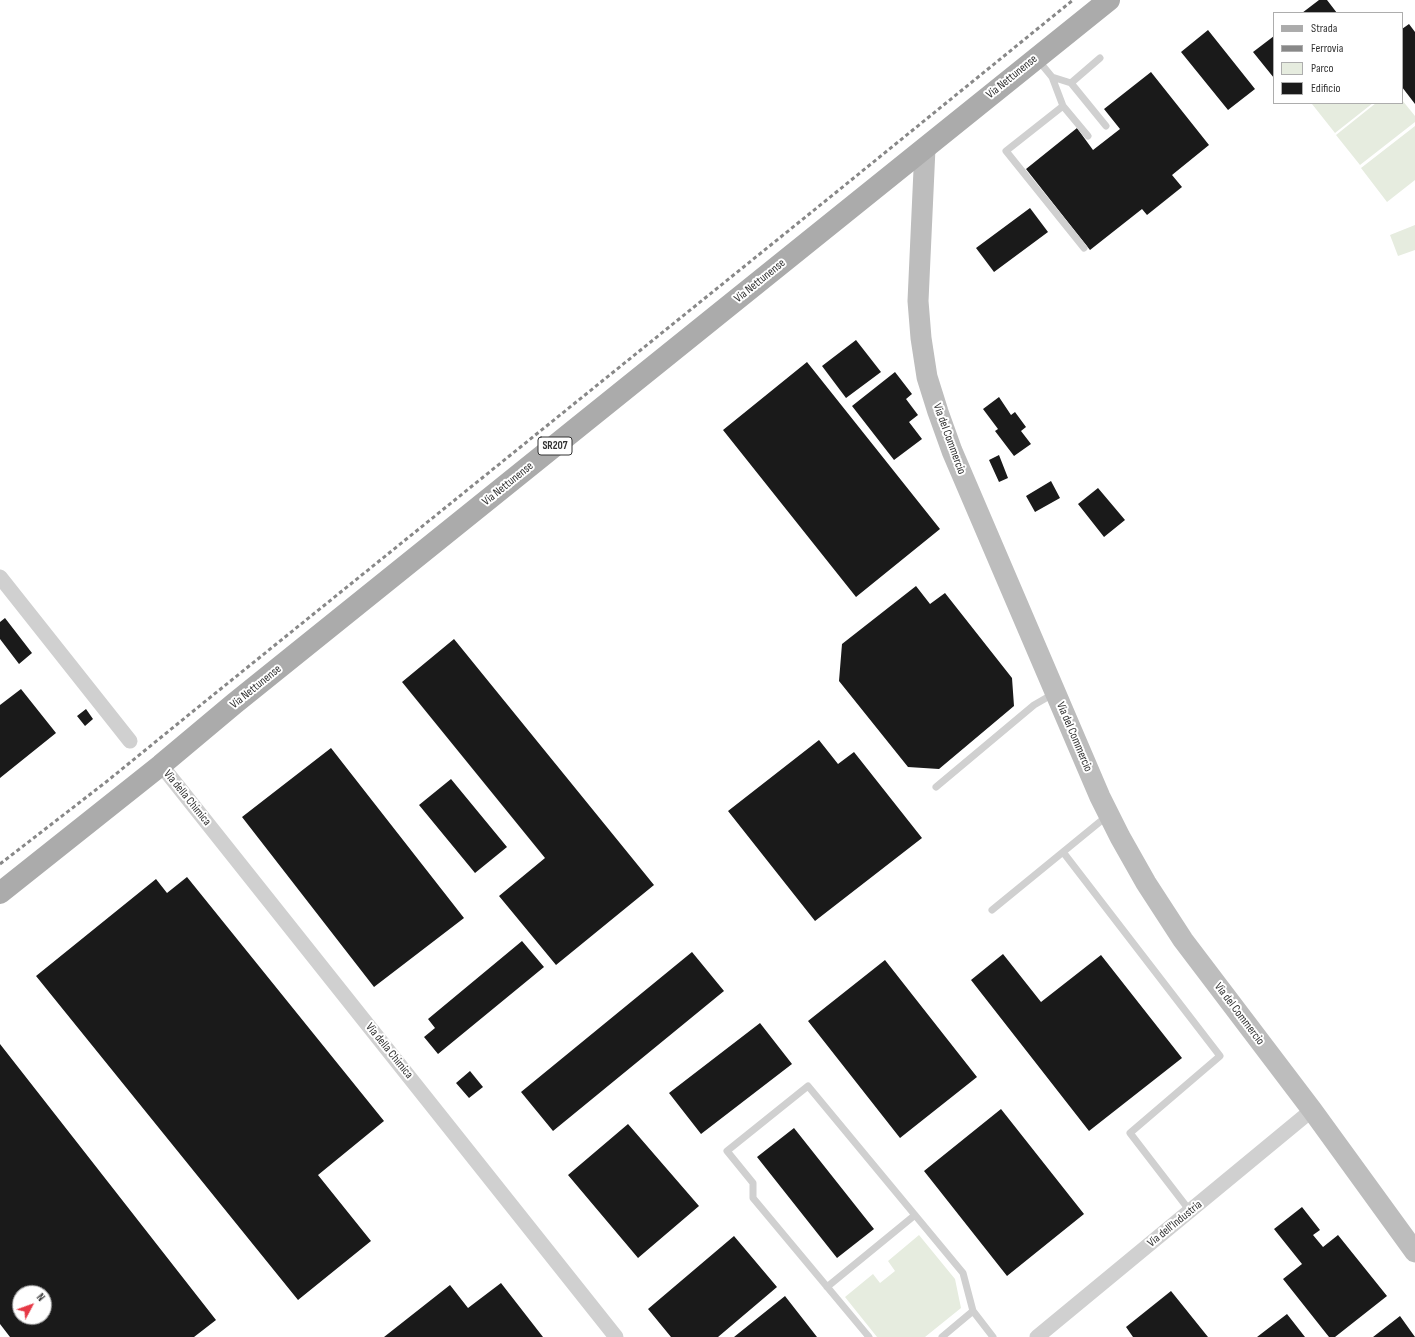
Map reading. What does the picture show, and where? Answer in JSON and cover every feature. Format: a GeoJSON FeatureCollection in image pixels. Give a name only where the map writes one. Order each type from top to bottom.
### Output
{"type":"FeatureCollection","features":[{"type":"Feature","properties":{"kind":"main road","name":"Via Nettunense"},"geometry":{"type":"LineString","coordinates":[[0,893],[161,765],[248,693],[1109,0]]}},
{"type":"Feature","properties":{"kind":"street","name":"Via del Commercio"},"geometry":{"type":"LineString","coordinates":[[925,148],[918,302],[921,338],[927,376],[952,451],[1108,815],[1146,883],[1183,940],[1312,1110],[1415,1252]]}},
{"type":"Feature","properties":{"kind":"street"},"geometry":{"type":"LineString","coordinates":[[0,577],[130,741]]}},
{"type":"Feature","properties":{"kind":"street","name":"Via della Chimica"},"geometry":{"type":"LineString","coordinates":[[161,765],[616,1337]]}},
{"type":"Feature","properties":{"kind":"street","name":"Via dell'Industria"},"geometry":{"type":"LineString","coordinates":[[1037,1337],[1312,1110]]}},
{"type":"Feature","properties":{"kind":"lane"},"geometry":{"type":"LineString","coordinates":[[1037,58],[1052,77],[1063,106],[1088,136]]}},
{"type":"Feature","properties":{"kind":"lane"},"geometry":{"type":"LineString","coordinates":[[1071,83],[1100,58]]}},
{"type":"Feature","properties":{"kind":"lane"},"geometry":{"type":"LineString","coordinates":[[1052,77],[1071,83],[1106,126]]}},
{"type":"Feature","properties":{"kind":"lane"},"geometry":{"type":"LineString","coordinates":[[1063,106],[1006,151],[1084,248]]}},
{"type":"Feature","properties":{"kind":"lane"},"geometry":{"type":"LineString","coordinates":[[936,787],[1034,705],[1055,693]]}},
{"type":"Feature","properties":{"kind":"lane"},"geometry":{"type":"LineString","coordinates":[[992,910],[1108,815]]}},
{"type":"Feature","properties":{"kind":"lane"},"geometry":{"type":"LineString","coordinates":[[1063,852],[1220,1056],[1130,1133],[1190,1210]]}},
{"type":"Feature","properties":{"kind":"lane"},"geometry":{"type":"LineString","coordinates":[[869,1337],[753,1198],[753,1183],[727,1151],[808,1086],[963,1273],[973,1310],[993,1337]]}},
{"type":"Feature","properties":{"kind":"lane"},"geometry":{"type":"LineString","coordinates":[[827,1287],[915,1215]]}},
{"type":"Feature","properties":{"kind":"lane"},"geometry":{"type":"LineString","coordinates":[[942,1337],[973,1310]]}},
{"type":"Feature","properties":{"kind":"green space"},"geometry":{"type":"Polygon","coordinates":[[[1403,101],[1415,116],[1415,122],[1360,165],[1336,135],[1375,104],[1403,104],[1403,101]]]}},
{"type":"Feature","properties":{"kind":"green space"},"geometry":{"type":"Polygon","coordinates":[[[1312,104],[1372,104],[1335,133],[1312,104]]]}},
{"type":"Feature","properties":{"kind":"green space"},"geometry":{"type":"Polygon","coordinates":[[[1415,126],[1415,180],[1387,202],[1361,168],[1415,126]]]}},
{"type":"Feature","properties":{"kind":"green space"},"geometry":{"type":"Polygon","coordinates":[[[1415,225],[1415,250],[1398,256],[1390,235],[1415,225]]]}},
{"type":"Feature","properties":{"kind":"green space"},"geometry":{"type":"Polygon","coordinates":[[[919,1235],[955,1279],[961,1308],[925,1337],[877,1337],[845,1297],[873,1274],[880,1283],[895,1271],[888,1261],[919,1235]]]}},
{"type":"Feature","properties":{"kind":"building"},"geometry":{"type":"Polygon","coordinates":[[[1319,0],[1327,0],[1336,12],[1303,12],[1319,0]]]}},
{"type":"Feature","properties":{"kind":"building"},"geometry":{"type":"Polygon","coordinates":[[[1409,24],[1415,32],[1415,104],[1403,88],[1403,28],[1409,24]]]}},
{"type":"Feature","properties":{"kind":"building"},"geometry":{"type":"Polygon","coordinates":[[[1208,30],[1255,89],[1228,110],[1181,52],[1208,30]]]}},
{"type":"Feature","properties":{"kind":"building"},"geometry":{"type":"Polygon","coordinates":[[[1273,37],[1273,77],[1253,52],[1273,37]]]}},
{"type":"Feature","properties":{"kind":"building"},"geometry":{"type":"Polygon","coordinates":[[[1151,72],[1209,145],[1172,175],[1182,187],[1147,215],[1142,209],[1090,250],[1026,169],[1077,128],[1093,150],[1120,129],[1104,109],[1151,72]]]}},
{"type":"Feature","properties":{"kind":"building"},"geometry":{"type":"Polygon","coordinates":[[[1030,208],[1048,232],[994,272],[976,248],[1030,208]]]}},
{"type":"Feature","properties":{"kind":"building"},"geometry":{"type":"Polygon","coordinates":[[[856,340],[881,372],[846,398],[822,366],[856,340]]]}},
{"type":"Feature","properties":{"kind":"building"},"geometry":{"type":"Polygon","coordinates":[[[807,362],[940,529],[856,597],[723,430],[807,362]]]}},
{"type":"Feature","properties":{"kind":"building"},"geometry":{"type":"Polygon","coordinates":[[[895,372],[912,394],[906,399],[918,415],[909,422],[922,439],[894,460],[852,406],[895,372]]]}},
{"type":"Feature","properties":{"kind":"building"},"geometry":{"type":"Polygon","coordinates":[[[999,397],[1011,415],[1015,412],[1026,427],[1021,431],[1031,444],[1014,456],[995,431],[998,429],[983,409],[999,397]]]}},
{"type":"Feature","properties":{"kind":"building"},"geometry":{"type":"Polygon","coordinates":[[[999,455],[1008,478],[999,482],[989,460],[999,455]]]}},
{"type":"Feature","properties":{"kind":"building"},"geometry":{"type":"Polygon","coordinates":[[[1051,481],[1060,498],[1035,512],[1026,496],[1051,481]]]}},
{"type":"Feature","properties":{"kind":"building"},"geometry":{"type":"Polygon","coordinates":[[[1098,488],[1125,520],[1104,537],[1078,504],[1098,488]]]}},
{"type":"Feature","properties":{"kind":"building"},"geometry":{"type":"Polygon","coordinates":[[[916,586],[930,604],[945,593],[1012,678],[1014,706],[939,769],[908,767],[839,681],[842,644],[916,586]]]}},
{"type":"Feature","properties":{"kind":"building"},"geometry":{"type":"Polygon","coordinates":[[[5,618],[32,653],[19,664],[0,639],[0,622],[5,618]]]}},
{"type":"Feature","properties":{"kind":"building"},"geometry":{"type":"Polygon","coordinates":[[[454,639],[654,885],[556,965],[499,896],[545,858],[402,682],[454,639]]]}},
{"type":"Feature","properties":{"kind":"building"},"geometry":{"type":"Polygon","coordinates":[[[21,689],[56,733],[0,778],[0,705],[21,689]]]}},
{"type":"Feature","properties":{"kind":"building"},"geometry":{"type":"Polygon","coordinates":[[[86,709],[93,719],[85,726],[77,716],[86,709]]]}},
{"type":"Feature","properties":{"kind":"building"},"geometry":{"type":"Polygon","coordinates":[[[819,740],[838,764],[854,752],[922,838],[815,921],[728,811],[819,740]]]}},
{"type":"Feature","properties":{"kind":"building"},"geometry":{"type":"Polygon","coordinates":[[[331,748],[464,918],[374,987],[242,817],[331,748]]]}},
{"type":"Feature","properties":{"kind":"building"},"geometry":{"type":"Polygon","coordinates":[[[451,779],[507,847],[475,873],[419,805],[451,779]]]}},
{"type":"Feature","properties":{"kind":"building"},"geometry":{"type":"Polygon","coordinates":[[[187,877],[384,1121],[318,1175],[371,1241],[298,1300],[36,976],[156,879],[167,893],[187,877]]]}},
{"type":"Feature","properties":{"kind":"building"},"geometry":{"type":"Polygon","coordinates":[[[522,941],[544,967],[438,1054],[424,1037],[435,1028],[428,1019],[522,941]]]}},
{"type":"Feature","properties":{"kind":"building"},"geometry":{"type":"Polygon","coordinates":[[[692,952],[724,991],[553,1131],[521,1092],[692,952]]]}},
{"type":"Feature","properties":{"kind":"building"},"geometry":{"type":"Polygon","coordinates":[[[1003,954],[1041,1002],[1101,955],[1182,1058],[1089,1131],[971,980],[1003,954]]]}},
{"type":"Feature","properties":{"kind":"building"},"geometry":{"type":"Polygon","coordinates":[[[885,960],[977,1077],[900,1138],[808,1021],[885,960]]]}},
{"type":"Feature","properties":{"kind":"building"},"geometry":{"type":"Polygon","coordinates":[[[760,1023],[792,1064],[701,1134],[669,1093],[760,1023]]]}},
{"type":"Feature","properties":{"kind":"building"},"geometry":{"type":"Polygon","coordinates":[[[0,1044],[216,1320],[194,1337],[10,1337],[0,1324],[0,1044]]]}},
{"type":"Feature","properties":{"kind":"building"},"geometry":{"type":"Polygon","coordinates":[[[470,1071],[483,1087],[469,1098],[456,1083],[470,1071]]]}},
{"type":"Feature","properties":{"kind":"building"},"geometry":{"type":"Polygon","coordinates":[[[1001,1109],[1084,1214],[1007,1276],[924,1171],[1001,1109]]]}},
{"type":"Feature","properties":{"kind":"building"},"geometry":{"type":"Polygon","coordinates":[[[628,1124],[699,1206],[638,1258],[568,1175],[628,1124]]]}},
{"type":"Feature","properties":{"kind":"building"},"geometry":{"type":"Polygon","coordinates":[[[794,1128],[874,1229],[837,1258],[757,1157],[794,1128]]]}},
{"type":"Feature","properties":{"kind":"building"},"geometry":{"type":"Polygon","coordinates":[[[1302,1207],[1320,1230],[1313,1235],[1323,1247],[1338,1235],[1387,1296],[1335,1337],[1329,1337],[1283,1279],[1302,1264],[1274,1229],[1302,1207]]]}},
{"type":"Feature","properties":{"kind":"building"},"geometry":{"type":"Polygon","coordinates":[[[734,1236],[777,1287],[718,1337],[671,1337],[648,1309],[734,1236]]]}},
{"type":"Feature","properties":{"kind":"building"},"geometry":{"type":"Polygon","coordinates":[[[501,1283],[543,1337],[384,1337],[450,1285],[468,1308],[501,1283]]]}},
{"type":"Feature","properties":{"kind":"building"},"geometry":{"type":"Polygon","coordinates":[[[1171,1291],[1208,1337],[1133,1337],[1126,1327],[1171,1291]]]}},
{"type":"Feature","properties":{"kind":"building"},"geometry":{"type":"Polygon","coordinates":[[[785,1296],[817,1337],[734,1337],[785,1296]]]}},
{"type":"Feature","properties":{"kind":"building"},"geometry":{"type":"Polygon","coordinates":[[[1287,1314],[1305,1337],[1257,1337],[1287,1314]]]}},
{"type":"Feature","properties":{"kind":"building"},"geometry":{"type":"Polygon","coordinates":[[[1400,1316],[1415,1337],[1373,1337],[1400,1316]]]}},
{"type":"Feature","properties":{"kind":"railway"},"geometry":{"type":"LineString","coordinates":[[0,864],[106,782],[1073,0]]}}]}
